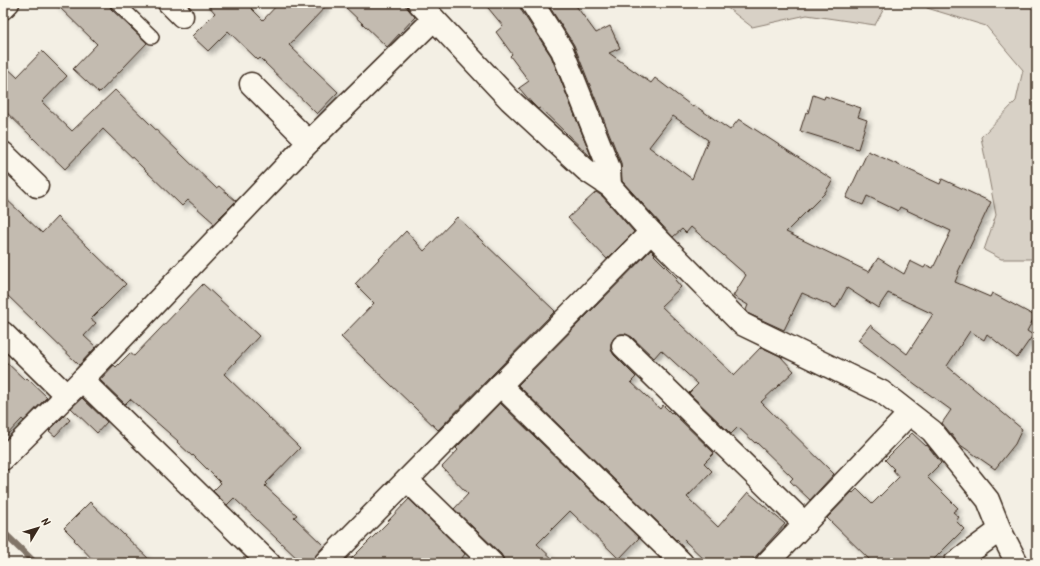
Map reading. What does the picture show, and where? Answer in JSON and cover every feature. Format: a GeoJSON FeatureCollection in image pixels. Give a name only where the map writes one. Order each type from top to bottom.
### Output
{"type":"FeatureCollection","features":[{"type":"Feature","properties":{"kind":"street"},"geometry":{"type":"LineString","coordinates":[[3,8],[8,3]]}},
{"type":"Feature","properties":{"kind":"street"},"geometry":{"type":"LineString","coordinates":[[419,3],[510,100],[586,170],[610,186],[651,232],[742,324],[882,392],[932,431],[988,500],[1000,530],[1017,563]]}},
{"type":"Feature","properties":{"kind":"street"},"geometry":{"type":"LineString","coordinates":[[532,3],[562,50],[609,168],[610,186]]}},
{"type":"Feature","properties":{"kind":"street"},"geometry":{"type":"LineString","coordinates":[[3,459],[74,388],[309,142],[434,19]]}},
{"type":"Feature","properties":{"kind":"street"},"geometry":{"type":"LineString","coordinates":[[251,84],[309,142]]}},
{"type":"Feature","properties":{"kind":"street"},"geometry":{"type":"LineString","coordinates":[[3,153],[37,186]]}},
{"type":"Feature","properties":{"kind":"street"},"geometry":{"type":"LineString","coordinates":[[325,563],[651,232]]}},
{"type":"Feature","properties":{"kind":"street"},"geometry":{"type":"LineString","coordinates":[[3,333],[74,388],[269,563]]}},
{"type":"Feature","properties":{"kind":"street"},"geometry":{"type":"LineString","coordinates":[[623,346],[805,524]]}},
{"type":"Feature","properties":{"kind":"street"},"geometry":{"type":"LineString","coordinates":[[500,386],[682,563]]}},
{"type":"Feature","properties":{"kind":"street"},"geometry":{"type":"LineString","coordinates":[[767,563],[909,414]]}},
{"type":"Feature","properties":{"kind":"street"},"geometry":{"type":"LineString","coordinates":[[407,480],[492,563]]}},
{"type":"Feature","properties":{"kind":"street"},"geometry":{"type":"LineString","coordinates":[[955,563],[1000,530]]}},
{"type":"Feature","properties":{"kind":"lane"},"geometry":{"type":"LineString","coordinates":[[117,3],[152,37]]}},
{"type":"Feature","properties":{"kind":"shaded area"},"geometry":{"type":"Polygon","coordinates":[[[721,3],[887,3],[875,25],[807,15],[752,27],[721,3]]]}},
{"type":"Feature","properties":{"kind":"shaded area"},"geometry":{"type":"Polygon","coordinates":[[[924,3],[1037,3],[1037,259],[1001,259],[984,250],[996,215],[981,137],[1016,101],[1023,70],[986,26],[927,8],[924,3]]]}},
{"type":"Feature","properties":{"kind":"building"},"geometry":{"type":"Polygon","coordinates":[[[55,3],[109,3],[111,9],[147,43],[99,93],[73,69],[97,44],[55,3]]]}},
{"type":"Feature","properties":{"kind":"building"},"geometry":{"type":"Polygon","coordinates":[[[206,3],[246,3],[263,20],[279,3],[329,3],[289,45],[338,92],[317,114],[260,58],[258,60],[228,31],[208,51],[192,36],[215,13],[206,3]]]}},
{"type":"Feature","properties":{"kind":"building"},"geometry":{"type":"Polygon","coordinates":[[[341,3],[403,3],[415,17],[387,47],[341,3]]]}},
{"type":"Feature","properties":{"kind":"building"},"geometry":{"type":"Polygon","coordinates":[[[484,3],[520,3],[521,10],[551,56],[592,158],[540,108],[538,109],[519,88],[529,81],[510,56],[512,54],[496,32],[503,26],[484,3]]]}},
{"type":"Feature","properties":{"kind":"building"},"geometry":{"type":"Polygon","coordinates":[[[547,3],[574,3],[596,33],[610,26],[620,48],[609,53],[651,83],[655,78],[693,107],[694,105],[730,130],[739,119],[833,180],[824,194],[786,232],[869,272],[878,258],[904,274],[910,261],[924,268],[926,265],[933,268],[951,231],[900,207],[898,211],[867,196],[863,205],[846,198],[868,151],[940,184],[942,179],[991,202],[958,272],[955,282],[990,297],[992,293],[1035,316],[1027,331],[1033,335],[1017,358],[987,334],[984,340],[970,331],[947,366],[1022,429],[1015,444],[995,469],[959,444],[942,423],[951,410],[858,340],[870,325],[907,354],[933,314],[888,293],[878,308],[847,288],[836,308],[802,293],[784,330],[749,314],[746,310],[748,305],[733,296],[746,275],[691,227],[686,233],[682,229],[673,237],[622,181],[621,163],[574,45],[547,3]],[[673,116],[649,147],[692,179],[708,140],[673,116]]]}},
{"type":"Feature","properties":{"kind":"building"},"geometry":{"type":"Polygon","coordinates":[[[42,51],[67,76],[42,102],[72,131],[115,90],[216,188],[219,186],[236,201],[214,223],[188,200],[182,206],[103,129],[65,169],[3,109],[3,64],[17,77],[42,51]]]}},
{"type":"Feature","properties":{"kind":"building"},"geometry":{"type":"Polygon","coordinates":[[[813,95],[824,99],[825,96],[861,108],[858,117],[867,120],[858,149],[800,131],[806,112],[808,113],[813,95]]]}},
{"type":"Feature","properties":{"kind":"building"},"geometry":{"type":"Polygon","coordinates":[[[596,192],[602,196],[634,232],[607,259],[568,218],[596,192]]]}},
{"type":"Feature","properties":{"kind":"building"},"geometry":{"type":"Polygon","coordinates":[[[3,196],[42,233],[57,217],[126,284],[91,319],[96,323],[84,336],[96,347],[79,365],[3,291],[3,196]]]}},
{"type":"Feature","properties":{"kind":"building"},"geometry":{"type":"Polygon","coordinates":[[[457,217],[555,311],[438,430],[341,337],[374,303],[355,284],[406,231],[424,251],[457,217]]]}},
{"type":"Feature","properties":{"kind":"building"},"geometry":{"type":"Polygon","coordinates":[[[651,250],[655,254],[654,255],[677,278],[675,280],[681,287],[661,306],[734,375],[761,347],[780,356],[794,371],[761,402],[834,474],[810,500],[790,481],[793,478],[756,442],[755,443],[738,427],[731,434],[689,393],[698,384],[661,350],[654,358],[632,337],[626,334],[620,334],[614,338],[611,343],[611,350],[636,377],[631,382],[660,409],[663,405],[671,413],[672,412],[714,453],[704,463],[712,471],[687,497],[718,527],[748,492],[785,524],[750,563],[708,563],[684,540],[681,543],[677,539],[676,540],[518,385],[651,250]]]}},
{"type":"Feature","properties":{"kind":"building"},"geometry":{"type":"Polygon","coordinates":[[[203,284],[259,336],[224,374],[300,448],[266,483],[267,484],[265,486],[297,515],[294,517],[324,546],[316,555],[313,563],[302,563],[234,498],[227,505],[213,491],[221,483],[193,455],[192,456],[177,442],[178,441],[130,399],[125,404],[100,380],[114,365],[116,367],[130,353],[134,356],[203,284]]]}},
{"type":"Feature","properties":{"kind":"building"},"geometry":{"type":"Polygon","coordinates":[[[3,359],[25,380],[27,378],[47,397],[24,421],[22,419],[3,439],[3,359]]]}},
{"type":"Feature","properties":{"kind":"building"},"geometry":{"type":"Polygon","coordinates":[[[82,398],[107,422],[97,433],[71,408],[82,398]]]}},
{"type":"Feature","properties":{"kind":"building"},"geometry":{"type":"Polygon","coordinates":[[[500,403],[639,538],[619,559],[570,511],[537,544],[557,563],[506,563],[501,554],[454,509],[468,494],[442,467],[458,450],[456,448],[500,403]]]}},
{"type":"Feature","properties":{"kind":"building"},"geometry":{"type":"Polygon","coordinates":[[[65,415],[70,420],[55,436],[49,431],[65,415]]]}},
{"type":"Feature","properties":{"kind":"building"},"geometry":{"type":"Polygon","coordinates":[[[912,433],[926,446],[927,445],[941,463],[927,477],[958,508],[953,512],[959,517],[956,521],[964,529],[930,563],[873,563],[827,518],[852,492],[853,493],[857,489],[872,504],[899,477],[893,470],[894,469],[885,460],[912,433]]]}},
{"type":"Feature","properties":{"kind":"building"},"geometry":{"type":"Polygon","coordinates":[[[409,499],[465,554],[458,563],[347,563],[389,521],[409,499]]]}},
{"type":"Feature","properties":{"kind":"building"},"geometry":{"type":"Polygon","coordinates":[[[90,502],[153,563],[96,563],[64,528],[90,502]]]}},
{"type":"Feature","properties":{"kind":"waterway"},"geometry":{"type":"LineString","coordinates":[[3,532],[35,563]]}}]}
